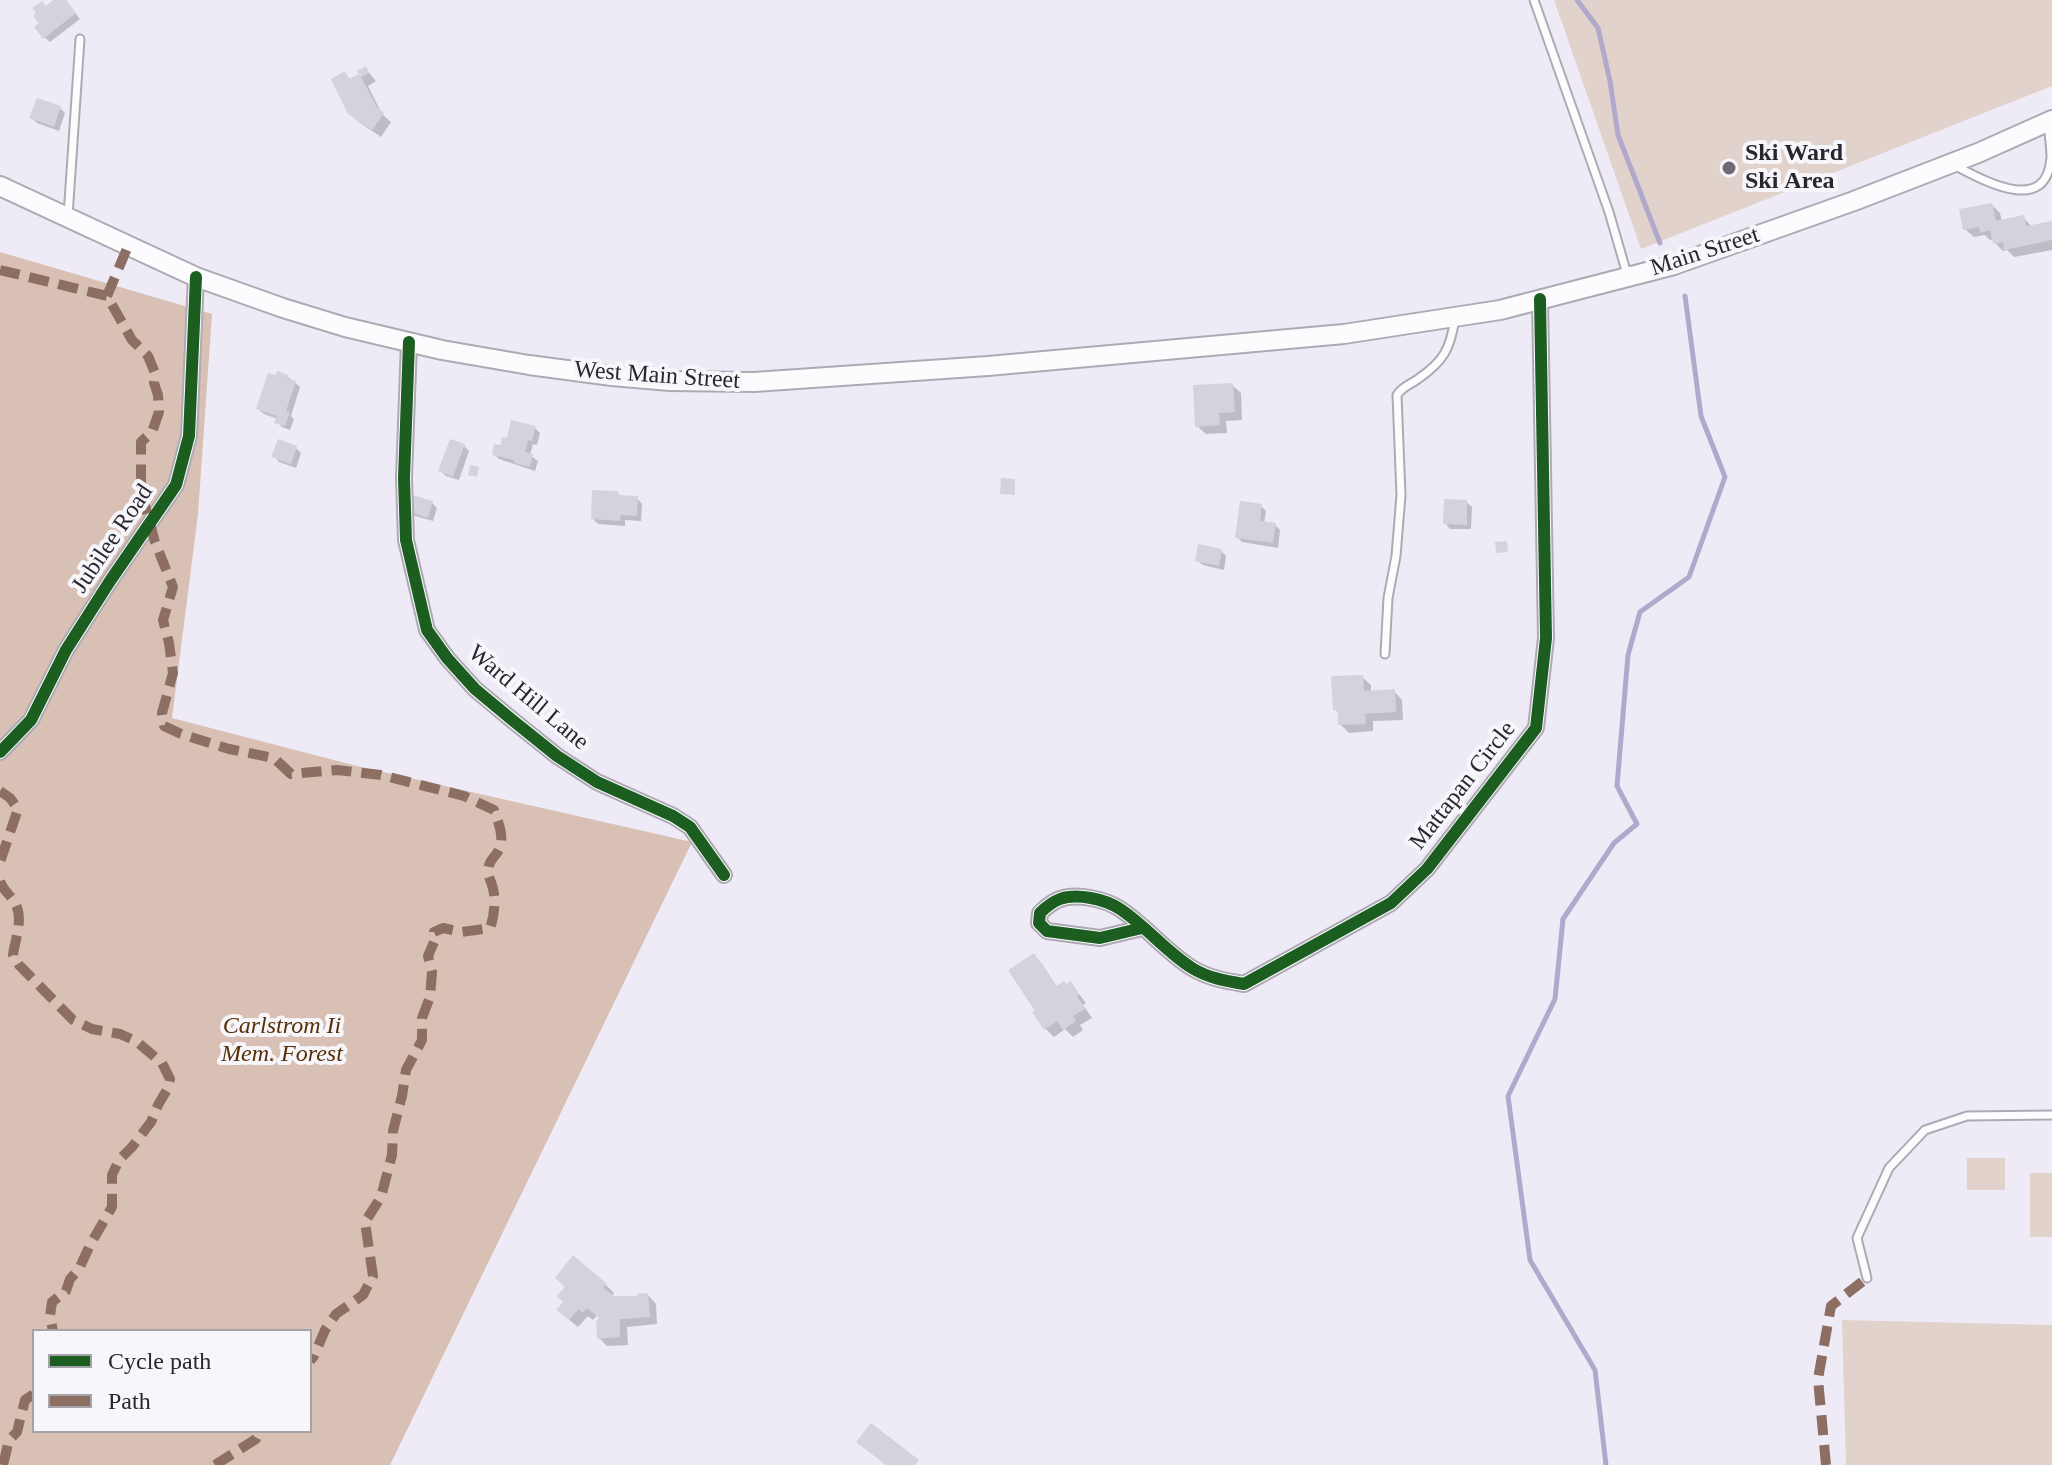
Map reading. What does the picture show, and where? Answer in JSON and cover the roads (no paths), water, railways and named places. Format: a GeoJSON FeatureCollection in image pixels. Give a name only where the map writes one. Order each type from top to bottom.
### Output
{"type":"FeatureCollection","features":[{"type":"Feature","properties":{"kind":"main road","name":"Main Street"},"geometry":{"type":"LineString","coordinates":[[1344,334],[1500,310],[1689,260],[1854,201],[2050,121]]}},
{"type":"Feature","properties":{"kind":"main road","name":"West Main Street"},"geometry":{"type":"LineString","coordinates":[[0,186],[196,277],[295,312],[442,350],[612,376],[670,381],[754,382],[988,366],[1344,334]]}},
{"type":"Feature","properties":{"kind":"street","name":"Jubilee Road"},"geometry":{"type":"LineString","coordinates":[[0,752],[31,720],[66,650],[176,485],[189,436],[196,277]]}},
{"type":"Feature","properties":{"kind":"street","name":"Mattapan Circle"},"geometry":{"type":"LineString","coordinates":[[1142,928],[1100,938],[1047,931],[1039,923],[1040,913],[1063,898],[1101,901],[1118,908],[1193,969],[1219,980],[1244,984],[1391,903],[1408,890],[1536,728],[1546,638],[1540,299]]}},
{"type":"Feature","properties":{"kind":"street","name":"Ward Hill Lane"},"geometry":{"type":"LineString","coordinates":[[409,342],[404,478],[406,540],[427,630],[475,689],[557,756],[597,782],[673,816],[690,827],[724,875]]}},
{"type":"Feature","properties":{"kind":"lane"},"geometry":{"type":"LineString","coordinates":[[1534,0],[1609,212],[1628,277]]}},
{"type":"Feature","properties":{"kind":"lane"},"geometry":{"type":"LineString","coordinates":[[67,218],[80,39]]}},
{"type":"Feature","properties":{"kind":"lane"},"geometry":{"type":"LineString","coordinates":[[1951,163],[2010,190],[2034,188],[2042,182],[2051,157],[2050,121]]}},
{"type":"Feature","properties":{"kind":"lane"},"geometry":{"type":"LineString","coordinates":[[1385,654],[1388,598],[1396,556],[1401,495],[1397,395],[1403,387],[1413,383],[1442,360],[1451,342],[1456,317]]}},
{"type":"Feature","properties":{"kind":"lane"},"geometry":{"type":"LineString","coordinates":[[1867,1278],[1857,1238],[1889,1168],[1925,1130],[1967,1116],[2052,1115]]}},
{"type":"Feature","properties":{"kind":"waterway"},"geometry":{"type":"LineString","coordinates":[[1577,0],[1598,28],[1618,135],[1660,243]]}},
{"type":"Feature","properties":{"kind":"waterway"},"geometry":{"type":"LineString","coordinates":[[1606,1465],[1595,1370],[1530,1260],[1508,1096],[1555,999],[1563,919],[1614,843],[1637,824],[1617,786],[1628,655],[1640,612],[1689,577],[1725,477],[1701,416],[1685,296]]}},
{"type":"Feature","properties":{"kind":"place","name":"Ski Ward Ski Area"},"geometry":{"type":"Point","coordinates":[1729,168]}},
{"type":"Feature","properties":{"kind":"park label","name":"Carlstrom Ii Mem. Forest"},"geometry":{"type":"Point","coordinates":[282,1041]}}]}
